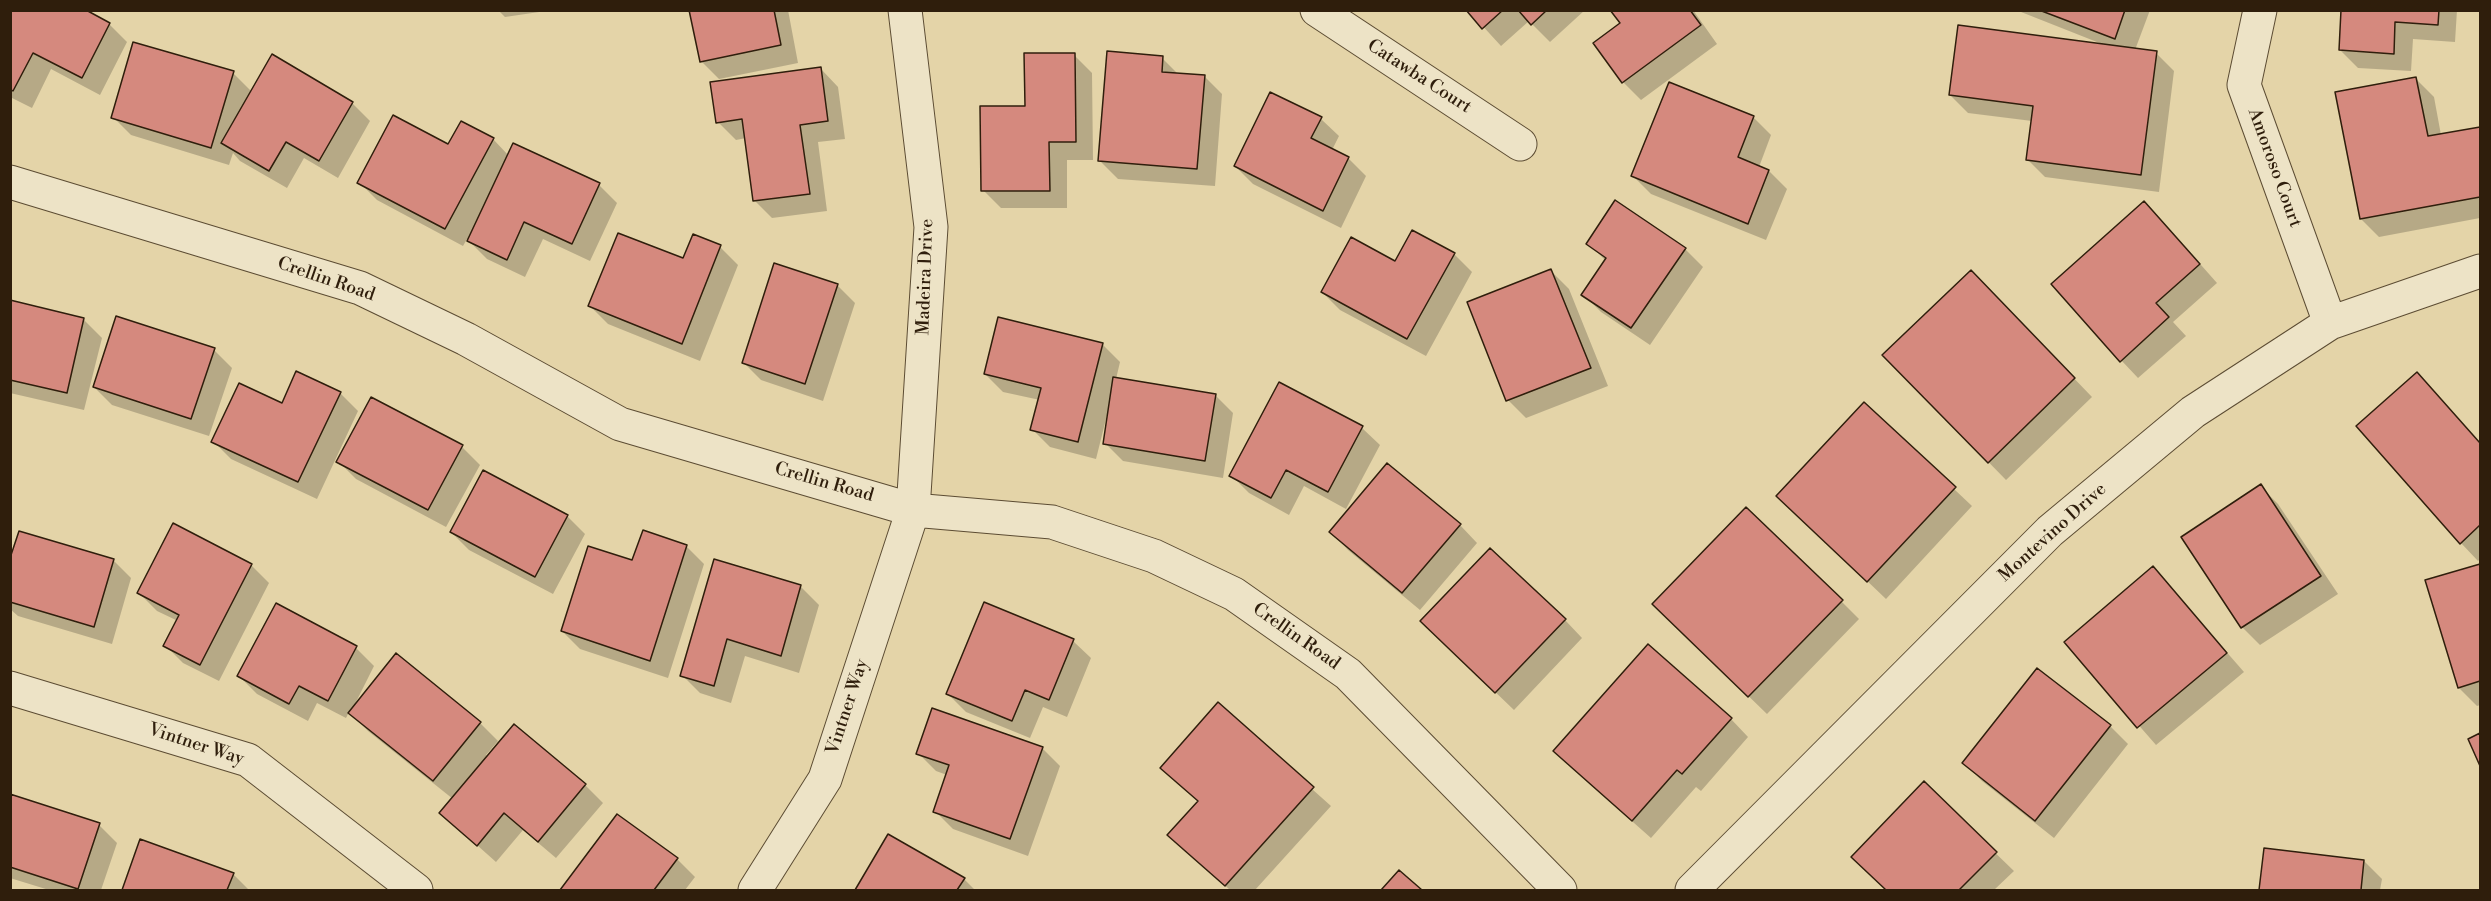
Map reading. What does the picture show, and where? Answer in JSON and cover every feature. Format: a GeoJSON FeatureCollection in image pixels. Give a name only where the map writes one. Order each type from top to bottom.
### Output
{"type":"FeatureCollection","features":[{"type":"Feature","properties":{"kind":"street","name":"Madeira Drive"},"geometry":{"type":"LineString","coordinates":[[905,10],[931,227],[913,510]]}},
{"type":"Feature","properties":{"kind":"street","name":"Catawba Court"},"geometry":{"type":"LineString","coordinates":[[1317,10],[1520,144]]}},
{"type":"Feature","properties":{"kind":"street","name":"Amoroso Court"},"geometry":{"type":"LineString","coordinates":[[2259,10],[2244,85],[2330,323]]}},
{"type":"Feature","properties":{"kind":"street","name":"Crellin Road"},"geometry":{"type":"LineString","coordinates":[[10,182],[360,288],[466,339],[620,424],[913,510],[1052,522],[1154,556],[1234,594],[1348,674],[1560,891]]}},
{"type":"Feature","properties":{"kind":"street","name":"Montevino Drive"},"geometry":{"type":"LineString","coordinates":[[1692,891],[2050,531],[2193,412],[2330,323],[2481,271]]}},
{"type":"Feature","properties":{"kind":"street","name":"Vintner Way"},"geometry":{"type":"LineString","coordinates":[[754,891],[825,779],[913,510]]}},
{"type":"Feature","properties":{"kind":"street","name":"Vintner Way"},"geometry":{"type":"LineString","coordinates":[[10,688],[248,760],[416,891]]}},
{"type":"Feature","properties":{"kind":"building"},"geometry":{"type":"Polygon","coordinates":[[[10,10],[86,10],[110,23],[82,78],[33,53],[13,91],[10,89],[10,10]]]}},
{"type":"Feature","properties":{"kind":"building"},"geometry":{"type":"Polygon","coordinates":[[[689,10],[774,10],[781,45],[700,62],[689,10]]]}},
{"type":"Feature","properties":{"kind":"building"},"geometry":{"type":"Polygon","coordinates":[[[1466,10],[1503,10],[1482,29],[1466,10]]]}},
{"type":"Feature","properties":{"kind":"building"},"geometry":{"type":"Polygon","coordinates":[[[1518,10],[1547,10],[1531,25],[1518,10]]]}},
{"type":"Feature","properties":{"kind":"building"},"geometry":{"type":"Polygon","coordinates":[[[1610,10],[1690,10],[1701,25],[1622,83],[1593,43],[1620,23],[1610,10]]]}},
{"type":"Feature","properties":{"kind":"building"},"geometry":{"type":"Polygon","coordinates":[[[2039,10],[2125,10],[2115,39],[2039,10]]]}},
{"type":"Feature","properties":{"kind":"building"},"geometry":{"type":"Polygon","coordinates":[[[2341,10],[2439,10],[2438,25],[2395,22],[2394,54],[2339,50],[2341,10]]]}},
{"type":"Feature","properties":{"kind":"building"},"geometry":{"type":"Polygon","coordinates":[[[1958,25],[2157,51],[2141,175],[2026,160],[2033,106],[1949,95],[1958,25]]]}},
{"type":"Feature","properties":{"kind":"building"},"geometry":{"type":"Polygon","coordinates":[[[133,42],[234,71],[211,148],[111,118],[133,42]]]}},
{"type":"Feature","properties":{"kind":"building"},"geometry":{"type":"Polygon","coordinates":[[[1107,51],[1163,56],[1162,72],[1205,75],[1197,169],[1098,161],[1107,51]]]}},
{"type":"Feature","properties":{"kind":"building"},"geometry":{"type":"Polygon","coordinates":[[[1024,53],[1075,53],[1076,142],[1049,142],[1050,191],[981,191],[980,106],[1025,106],[1024,53]]]}},
{"type":"Feature","properties":{"kind":"building"},"geometry":{"type":"Polygon","coordinates":[[[272,54],[353,102],[319,161],[286,142],[269,171],[221,143],[272,54]]]}},
{"type":"Feature","properties":{"kind":"building"},"geometry":{"type":"Polygon","coordinates":[[[821,67],[828,121],[800,125],[810,194],[753,201],[742,119],[716,123],[710,82],[821,67]]]}},
{"type":"Feature","properties":{"kind":"building"},"geometry":{"type":"Polygon","coordinates":[[[2416,77],[2428,136],[2480,127],[2480,197],[2360,219],[2335,92],[2416,77]]]}},
{"type":"Feature","properties":{"kind":"building"},"geometry":{"type":"Polygon","coordinates":[[[1669,82],[1754,116],[1738,157],[1769,170],[1748,224],[1631,176],[1669,82]]]}},
{"type":"Feature","properties":{"kind":"building"},"geometry":{"type":"Polygon","coordinates":[[[1270,92],[1322,117],[1311,138],[1349,157],[1323,211],[1234,166],[1270,92]]]}},
{"type":"Feature","properties":{"kind":"building"},"geometry":{"type":"Polygon","coordinates":[[[393,115],[448,144],[461,121],[494,138],[445,229],[357,183],[393,115]]]}},
{"type":"Feature","properties":{"kind":"building"},"geometry":{"type":"Polygon","coordinates":[[[513,143],[600,183],[572,244],[524,222],[507,260],[467,241],[513,143]]]}},
{"type":"Feature","properties":{"kind":"building"},"geometry":{"type":"Polygon","coordinates":[[[1615,200],[1686,248],[1631,328],[1581,295],[1606,258],[1586,244],[1615,200]]]}},
{"type":"Feature","properties":{"kind":"building"},"geometry":{"type":"Polygon","coordinates":[[[2144,201],[2200,264],[2156,303],[2169,317],[2120,362],[2051,284],[2144,201]]]}},
{"type":"Feature","properties":{"kind":"building"},"geometry":{"type":"Polygon","coordinates":[[[1412,230],[1455,253],[1407,339],[1321,292],[1351,237],[1395,261],[1412,230]]]}},
{"type":"Feature","properties":{"kind":"building"},"geometry":{"type":"Polygon","coordinates":[[[618,233],[683,258],[693,234],[721,245],[682,344],[588,306],[618,233]]]}},
{"type":"Feature","properties":{"kind":"building"},"geometry":{"type":"Polygon","coordinates":[[[774,263],[838,284],[805,384],[742,363],[774,263]]]}},
{"type":"Feature","properties":{"kind":"building"},"geometry":{"type":"Polygon","coordinates":[[[1551,269],[1591,368],[1506,401],[1467,302],[1551,269]]]}},
{"type":"Feature","properties":{"kind":"building"},"geometry":{"type":"Polygon","coordinates":[[[1971,270],[2075,378],[1988,463],[1882,355],[1971,270]]]}},
{"type":"Feature","properties":{"kind":"building"},"geometry":{"type":"Polygon","coordinates":[[[10,300],[84,318],[67,393],[10,380],[10,300]]]}},
{"type":"Feature","properties":{"kind":"building"},"geometry":{"type":"Polygon","coordinates":[[[116,316],[215,348],[191,419],[93,387],[116,316]]]}},
{"type":"Feature","properties":{"kind":"building"},"geometry":{"type":"Polygon","coordinates":[[[998,317],[1103,343],[1078,442],[1030,430],[1041,388],[984,374],[998,317]]]}},
{"type":"Feature","properties":{"kind":"building"},"geometry":{"type":"Polygon","coordinates":[[[296,371],[341,392],[298,482],[211,442],[239,383],[282,403],[296,371]]]}},
{"type":"Feature","properties":{"kind":"building"},"geometry":{"type":"Polygon","coordinates":[[[2417,372],[2480,443],[2480,525],[2460,544],[2356,426],[2417,372]]]}},
{"type":"Feature","properties":{"kind":"building"},"geometry":{"type":"Polygon","coordinates":[[[1113,377],[1216,394],[1205,461],[1103,444],[1113,377]]]}},
{"type":"Feature","properties":{"kind":"building"},"geometry":{"type":"Polygon","coordinates":[[[1279,382],[1363,426],[1328,492],[1286,470],[1271,498],[1229,476],[1279,382]]]}},
{"type":"Feature","properties":{"kind":"building"},"geometry":{"type":"Polygon","coordinates":[[[371,397],[463,445],[428,510],[336,462],[371,397]]]}},
{"type":"Feature","properties":{"kind":"building"},"geometry":{"type":"Polygon","coordinates":[[[1864,402],[1956,487],[1867,582],[1776,496],[1864,402]]]}},
{"type":"Feature","properties":{"kind":"building"},"geometry":{"type":"Polygon","coordinates":[[[1387,463],[1461,524],[1402,593],[1329,532],[1387,463]]]}},
{"type":"Feature","properties":{"kind":"building"},"geometry":{"type":"Polygon","coordinates":[[[483,470],[568,515],[535,577],[450,532],[483,470]]]}},
{"type":"Feature","properties":{"kind":"building"},"geometry":{"type":"Polygon","coordinates":[[[2261,484],[2321,576],[2241,628],[2181,537],[2261,484]]]}},
{"type":"Feature","properties":{"kind":"building"},"geometry":{"type":"Polygon","coordinates":[[[1746,507],[1843,600],[1748,697],[1652,604],[1746,507]]]}},
{"type":"Feature","properties":{"kind":"building"},"geometry":{"type":"Polygon","coordinates":[[[173,523],[252,564],[200,665],[163,646],[179,615],[137,593],[173,523]]]}},
{"type":"Feature","properties":{"kind":"building"},"geometry":{"type":"Polygon","coordinates":[[[643,530],[687,545],[650,661],[561,631],[588,546],[632,560],[643,530]]]}},
{"type":"Feature","properties":{"kind":"building"},"geometry":{"type":"Polygon","coordinates":[[[19,531],[114,559],[94,627],[10,602],[10,558],[19,531]]]}},
{"type":"Feature","properties":{"kind":"building"},"geometry":{"type":"Polygon","coordinates":[[[1490,548],[1566,619],[1495,693],[1420,621],[1490,548]]]}},
{"type":"Feature","properties":{"kind":"building"},"geometry":{"type":"Polygon","coordinates":[[[714,559],[801,585],[781,656],[727,639],[714,686],[680,676],[714,559]]]}},
{"type":"Feature","properties":{"kind":"building"},"geometry":{"type":"Polygon","coordinates":[[[2480,564],[2480,681],[2458,688],[2425,580],[2480,564]]]}},
{"type":"Feature","properties":{"kind":"building"},"geometry":{"type":"Polygon","coordinates":[[[2153,566],[2227,653],[2137,728],[2064,642],[2153,566]]]}},
{"type":"Feature","properties":{"kind":"building"},"geometry":{"type":"Polygon","coordinates":[[[984,602],[1074,639],[1049,700],[1025,690],[1012,721],[946,694],[984,602]]]}},
{"type":"Feature","properties":{"kind":"building"},"geometry":{"type":"Polygon","coordinates":[[[276,603],[357,646],[328,701],[299,686],[289,704],[237,676],[276,603]]]}},
{"type":"Feature","properties":{"kind":"building"},"geometry":{"type":"Polygon","coordinates":[[[1648,644],[1732,718],[1682,774],[1677,770],[1632,821],[1553,751],[1648,644]]]}},
{"type":"Feature","properties":{"kind":"building"},"geometry":{"type":"Polygon","coordinates":[[[396,653],[481,722],[433,781],[348,713],[396,653]]]}},
{"type":"Feature","properties":{"kind":"building"},"geometry":{"type":"Polygon","coordinates":[[[2037,668],[2111,725],[2035,821],[1962,763],[2037,668]]]}},
{"type":"Feature","properties":{"kind":"building"},"geometry":{"type":"Polygon","coordinates":[[[1218,702],[1314,787],[1225,886],[1167,835],[1198,801],[1160,768],[1218,702]]]}},
{"type":"Feature","properties":{"kind":"building"},"geometry":{"type":"Polygon","coordinates":[[[932,708],[1043,747],[1010,839],[933,812],[949,765],[916,754],[932,708]]]}},
{"type":"Feature","properties":{"kind":"building"},"geometry":{"type":"Polygon","coordinates":[[[514,724],[586,784],[538,842],[504,813],[477,846],[439,813],[514,724]]]}},
{"type":"Feature","properties":{"kind":"building"},"geometry":{"type":"Polygon","coordinates":[[[2480,733],[2480,766],[2468,739],[2480,733]]]}},
{"type":"Feature","properties":{"kind":"building"},"geometry":{"type":"Polygon","coordinates":[[[1924,781],[1997,852],[1959,890],[1886,890],[1851,857],[1924,781]]]}},
{"type":"Feature","properties":{"kind":"building"},"geometry":{"type":"Polygon","coordinates":[[[10,794],[100,823],[78,889],[10,867],[10,794]]]}},
{"type":"Feature","properties":{"kind":"building"},"geometry":{"type":"Polygon","coordinates":[[[617,814],[678,858],[654,890],[560,890],[617,814]]]}},
{"type":"Feature","properties":{"kind":"building"},"geometry":{"type":"Polygon","coordinates":[[[888,834],[965,878],[957,890],[855,890],[888,834]]]}},
{"type":"Feature","properties":{"kind":"building"},"geometry":{"type":"Polygon","coordinates":[[[140,839],[234,873],[227,890],[122,890],[140,839]]]}},
{"type":"Feature","properties":{"kind":"building"},"geometry":{"type":"Polygon","coordinates":[[[2264,848],[2364,860],[2361,890],[2259,890],[2264,848]]]}},
{"type":"Feature","properties":{"kind":"building"},"geometry":{"type":"Polygon","coordinates":[[[1399,870],[1422,890],[1381,890],[1399,870]]]}}]}
